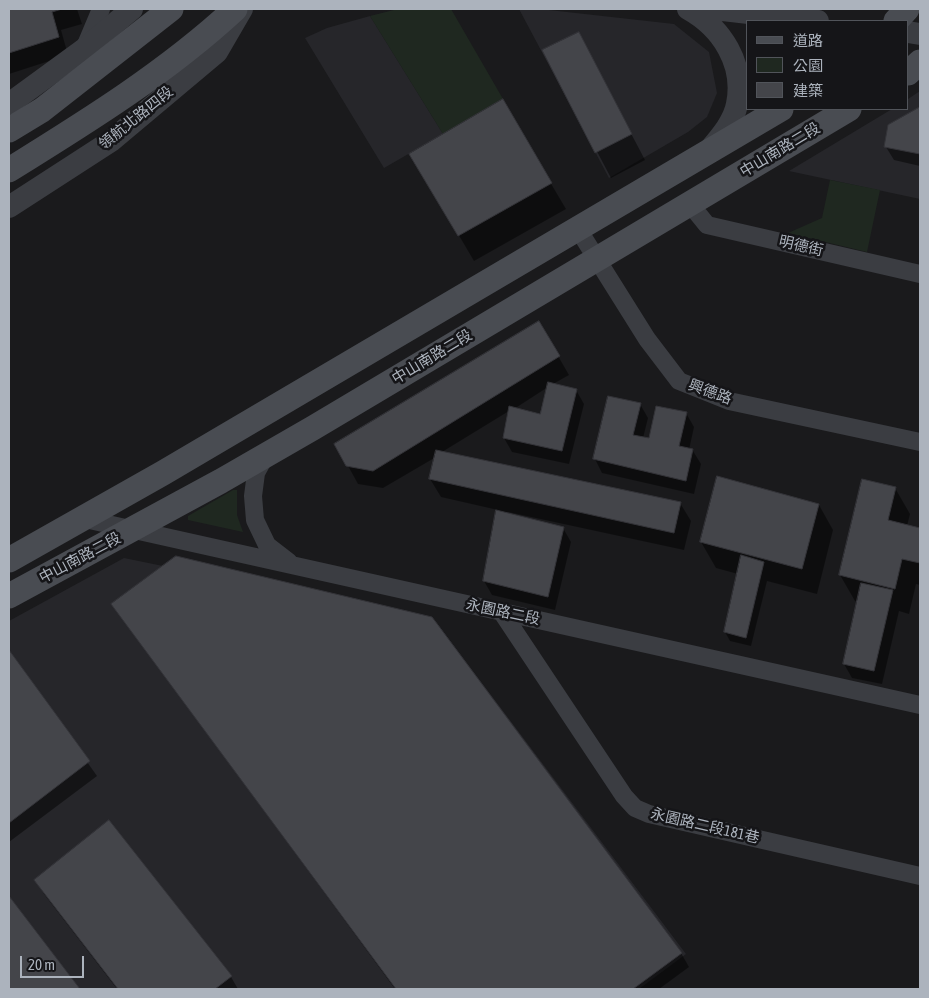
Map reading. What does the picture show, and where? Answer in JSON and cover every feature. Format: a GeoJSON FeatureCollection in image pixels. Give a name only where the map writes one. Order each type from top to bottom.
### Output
{"type":"FeatureCollection","features":[{"type":"Feature","properties":{"kind":"main road"},"geometry":{"type":"LineString","coordinates":[[9,130],[42,110],[171,9]]}},
{"type":"Feature","properties":{"kind":"main road","name":"領航北路四段"},"geometry":{"type":"LineString","coordinates":[[9,170],[92,118],[174,60],[235,9]]}},
{"type":"Feature","properties":{"kind":"main road"},"geometry":{"type":"LineString","coordinates":[[897,20],[907,9]]}},
{"type":"Feature","properties":{"kind":"main road"},"geometry":{"type":"LineString","coordinates":[[909,72],[920,62]]}},
{"type":"Feature","properties":{"kind":"main road","name":"中山南路二段"},"geometry":{"type":"LineString","coordinates":[[9,560],[85,519],[779,110]]}},
{"type":"Feature","properties":{"kind":"main road","name":"中山南路二段"},"geometry":{"type":"LineString","coordinates":[[9,596],[132,530],[266,454],[847,110]]}},
{"type":"Feature","properties":{"kind":"street"},"geometry":{"type":"LineString","coordinates":[[84,50],[102,9]]}},
{"type":"Feature","properties":{"kind":"street"},"geometry":{"type":"LineString","coordinates":[[9,104],[84,50],[132,9]]}},
{"type":"Feature","properties":{"kind":"street","name":"領航北路四段"},"geometry":{"type":"LineString","coordinates":[[9,207],[111,141],[217,52],[242,9]]}},
{"type":"Feature","properties":{"kind":"street"},"geometry":{"type":"LineString","coordinates":[[688,9],[706,19],[725,41],[738,72],[737,105],[726,130],[707,153]]}},
{"type":"Feature","properties":{"kind":"street"},"geometry":{"type":"LineString","coordinates":[[714,9],[809,20]]}},
{"type":"Feature","properties":{"kind":"street","name":"明德街"},"geometry":{"type":"LineString","coordinates":[[690,204],[707,225],[920,274]]}},
{"type":"Feature","properties":{"kind":"street","name":"興德路"},"geometry":{"type":"LineString","coordinates":[[578,229],[647,339],[679,381],[729,401],[920,442]]}},
{"type":"Feature","properties":{"kind":"street"},"geometry":{"type":"LineString","coordinates":[[266,454],[256,474],[253,496],[256,520],[267,545],[293,566]]}},
{"type":"Feature","properties":{"kind":"street","name":"永園路二段"},"geometry":{"type":"LineString","coordinates":[[85,519],[920,705]]}},
{"type":"Feature","properties":{"kind":"street","name":"永園路二段181巷"},"geometry":{"type":"LineString","coordinates":[[501,612],[624,796],[635,808],[649,814],[920,876]]}},
{"type":"Feature","properties":{"kind":"shaded area"},"geometry":{"type":"Polygon","coordinates":[[[519,9],[540,9],[674,24],[709,52],[717,93],[707,117],[688,132],[609,178],[519,9]]]}},
{"type":"Feature","properties":{"kind":"shaded area"},"geometry":{"type":"Polygon","coordinates":[[[370,16],[443,134],[384,168],[305,38],[327,28],[370,16]]]}},
{"type":"Feature","properties":{"kind":"shaded area"},"geometry":{"type":"Polygon","coordinates":[[[920,91],[920,199],[789,171],[890,110],[909,110],[909,98],[920,91]]]}},
{"type":"Feature","properties":{"kind":"shaded area"},"geometry":{"type":"Polygon","coordinates":[[[124,558],[436,622],[686,954],[639,989],[9,989],[9,621],[124,558]]]}},
{"type":"Feature","properties":{"kind":"green space"},"geometry":{"type":"Polygon","coordinates":[[[398,9],[451,9],[503,99],[443,134],[370,16],[398,9]]]}},
{"type":"Feature","properties":{"kind":"green space"},"geometry":{"type":"Polygon","coordinates":[[[830,180],[880,190],[867,252],[788,233],[822,218],[830,180]]]}},
{"type":"Feature","properties":{"kind":"green space"},"geometry":{"type":"Polygon","coordinates":[[[233,490],[237,490],[237,515],[243,532],[188,520],[188,516],[233,490]]]}},
{"type":"Feature","properties":{"kind":"building"},"geometry":{"type":"Polygon","coordinates":[[[9,9],[62,9],[52,12],[59,37],[9,53],[9,9]]]}},
{"type":"Feature","properties":{"kind":"building"},"geometry":{"type":"Polygon","coordinates":[[[579,32],[632,134],[595,153],[542,50],[579,32]]]}},
{"type":"Feature","properties":{"kind":"building"},"geometry":{"type":"Polygon","coordinates":[[[503,99],[552,183],[458,236],[409,154],[503,99]]]}},
{"type":"Feature","properties":{"kind":"building"},"geometry":{"type":"Polygon","coordinates":[[[920,107],[920,154],[884,147],[888,125],[920,107]]]}},
{"type":"Feature","properties":{"kind":"building"},"geometry":{"type":"Polygon","coordinates":[[[539,321],[560,356],[373,471],[346,466],[334,444],[539,321]]]}},
{"type":"Feature","properties":{"kind":"building"},"geometry":{"type":"Polygon","coordinates":[[[548,382],[577,389],[562,451],[503,438],[509,406],[540,414],[548,382]]]}},
{"type":"Feature","properties":{"kind":"building"},"geometry":{"type":"Polygon","coordinates":[[[608,396],[641,403],[633,435],[649,438],[656,406],[687,412],[679,446],[693,449],[686,481],[593,459],[608,396]]]}},
{"type":"Feature","properties":{"kind":"building"},"geometry":{"type":"Polygon","coordinates":[[[436,450],[681,502],[674,533],[429,479],[436,450]]]}},
{"type":"Feature","properties":{"kind":"building"},"geometry":{"type":"Polygon","coordinates":[[[717,476],[819,504],[802,569],[700,542],[717,476]]]}},
{"type":"Feature","properties":{"kind":"building"},"geometry":{"type":"Polygon","coordinates":[[[862,479],[896,487],[888,520],[920,528],[920,563],[902,559],[895,589],[839,575],[862,479]]]}},
{"type":"Feature","properties":{"kind":"building"},"geometry":{"type":"Polygon","coordinates":[[[496,510],[564,527],[548,597],[483,581],[496,510]]]}},
{"type":"Feature","properties":{"kind":"building"},"geometry":{"type":"Polygon","coordinates":[[[741,555],[764,562],[746,638],[724,632],[741,555]]]}},
{"type":"Feature","properties":{"kind":"building"},"geometry":{"type":"Polygon","coordinates":[[[176,556],[432,617],[682,953],[633,989],[396,989],[111,604],[176,556]]]}},
{"type":"Feature","properties":{"kind":"building"},"geometry":{"type":"Polygon","coordinates":[[[861,583],[893,590],[874,671],[843,664],[861,583]]]}},
{"type":"Feature","properties":{"kind":"building"},"geometry":{"type":"Polygon","coordinates":[[[9,650],[90,761],[9,823],[9,650]]]}},
{"type":"Feature","properties":{"kind":"building"},"geometry":{"type":"Polygon","coordinates":[[[109,820],[232,976],[215,989],[118,989],[34,880],[109,820]]]}},
{"type":"Feature","properties":{"kind":"building"},"geometry":{"type":"Polygon","coordinates":[[[9,896],[80,989],[9,989],[9,896]]]}}]}
